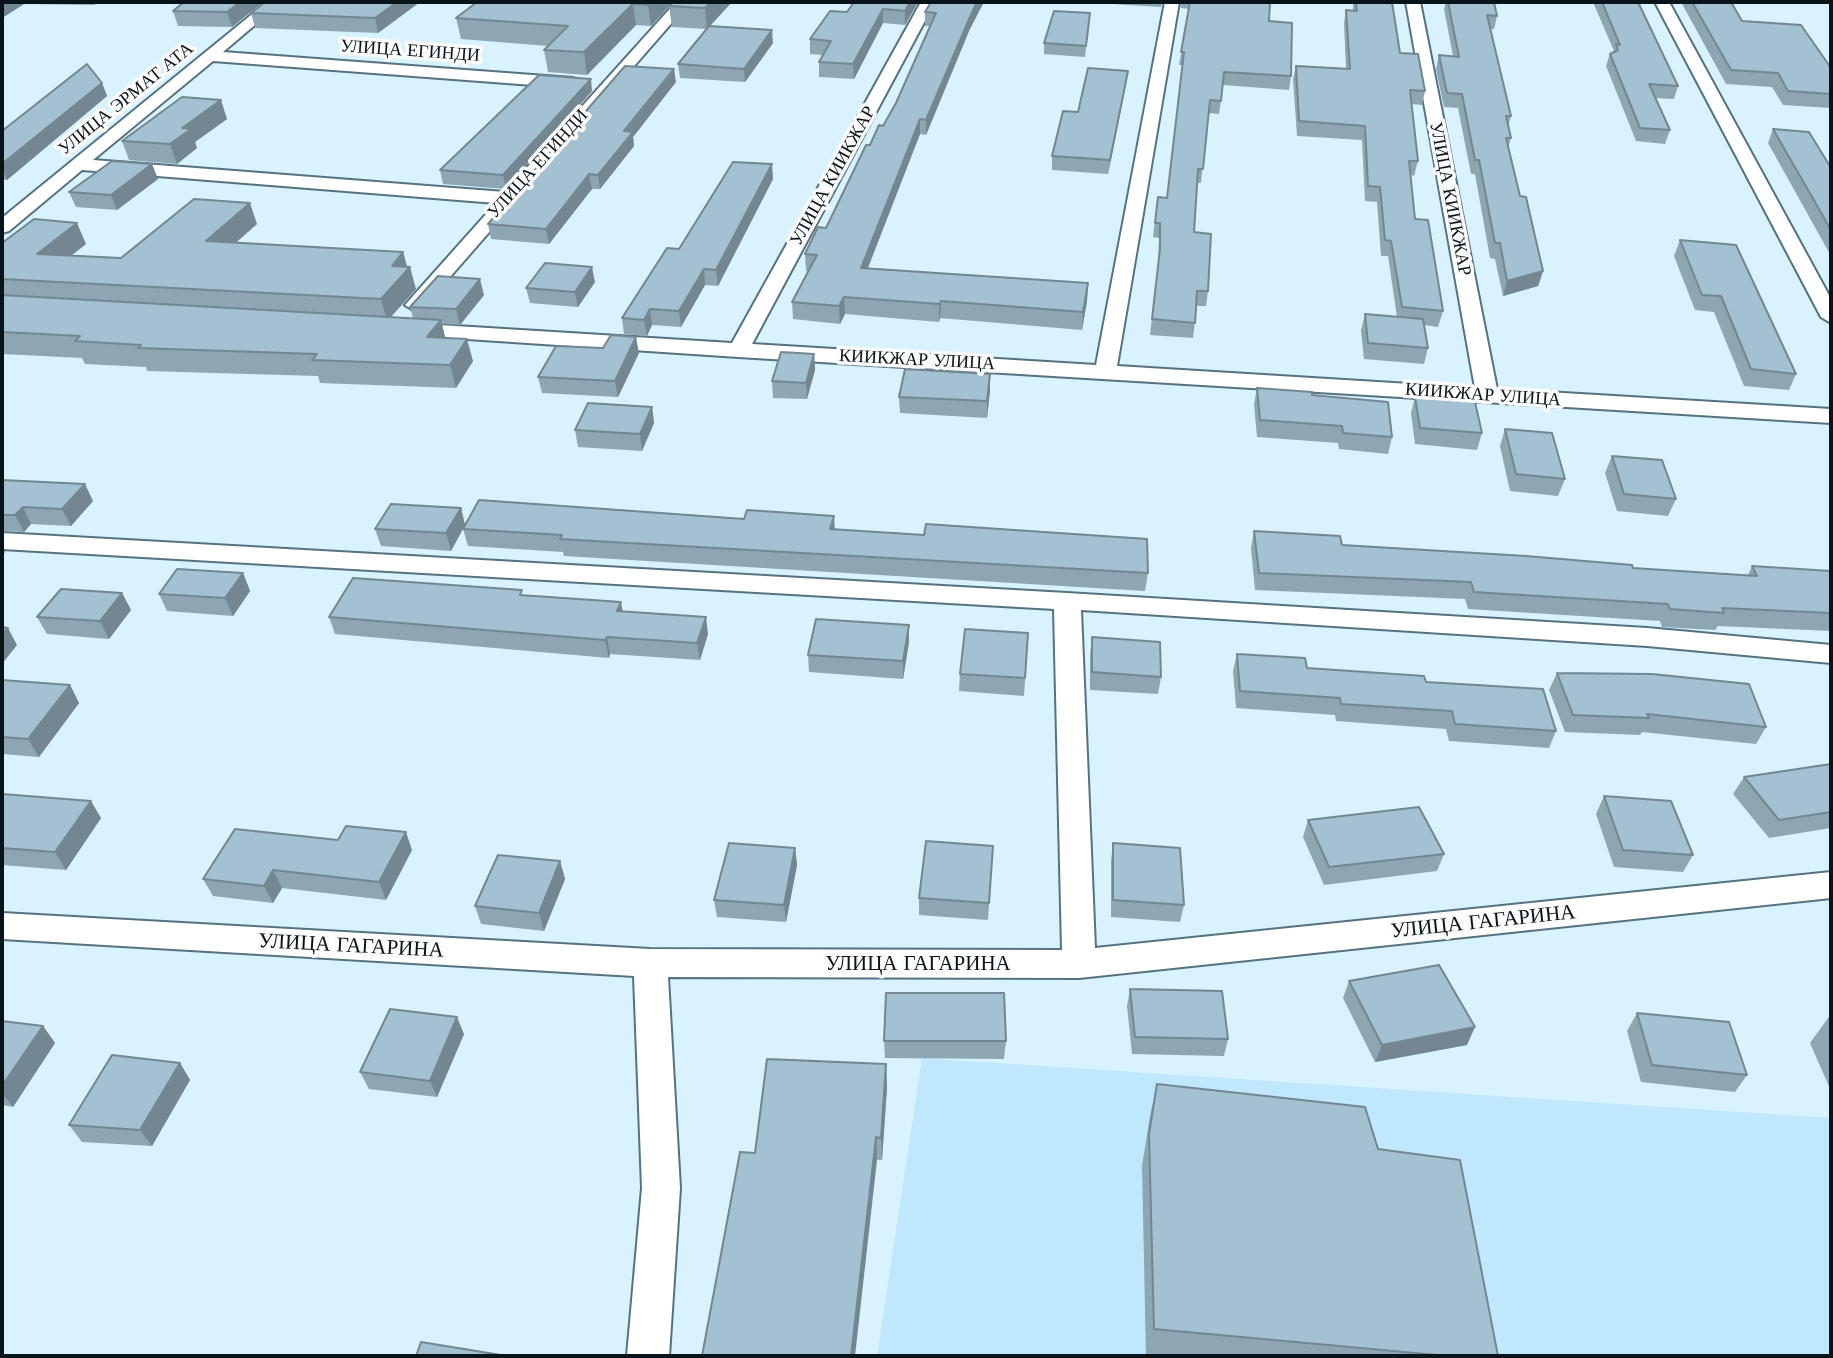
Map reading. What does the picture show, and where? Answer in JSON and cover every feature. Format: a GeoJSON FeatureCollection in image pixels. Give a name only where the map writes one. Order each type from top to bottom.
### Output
{"type":"FeatureCollection","features":[{"type":"Feature","properties":{"kind":"street","name":"УЛИЦА ЭРМАТ АТА"},"geometry":{"type":"LineString","coordinates":[[2,228],[75,164],[275,2]]}},
{"type":"Feature","properties":{"kind":"street","name":"УЛИЦА ЕГИНДИ"},"geometry":{"type":"LineString","coordinates":[[388,328],[683,2]]}},
{"type":"Feature","properties":{"kind":"street","name":"УЛИЦА КИИКЖАР"},"geometry":{"type":"LineString","coordinates":[[738,351],[928,2]]}},
{"type":"Feature","properties":{"kind":"street"},"geometry":{"type":"LineString","coordinates":[[1106,370],[1172,2]]}},
{"type":"Feature","properties":{"kind":"street","name":"УЛИЦА КИИКЖАР"},"geometry":{"type":"LineString","coordinates":[[1413,2],[1487,396]]}},
{"type":"Feature","properties":{"kind":"street"},"geometry":{"type":"LineString","coordinates":[[1662,2],[1831,317]]}},
{"type":"Feature","properties":{"kind":"street","name":"УЛИЦА ЕГИНДИ"},"geometry":{"type":"LineString","coordinates":[[210,56],[608,85]]}},
{"type":"Feature","properties":{"kind":"street"},"geometry":{"type":"LineString","coordinates":[[75,164],[507,198]]}},
{"type":"Feature","properties":{"kind":"street","name":"КИИКЖАР УЛИЦА"},"geometry":{"type":"LineString","coordinates":[[388,328],[1831,416]]}},
{"type":"Feature","properties":{"kind":"street"},"geometry":{"type":"LineString","coordinates":[[2,541],[1067,601],[1647,637],[1831,654]]}},
{"type":"Feature","properties":{"kind":"street"},"geometry":{"type":"LineString","coordinates":[[1067,601],[1079,964]]}},
{"type":"Feature","properties":{"kind":"street","name":"УЛИЦА ГАГАРИНА"},"geometry":{"type":"LineString","coordinates":[[2,926],[650,963],[1079,964],[1831,885]]}},
{"type":"Feature","properties":{"kind":"street"},"geometry":{"type":"LineString","coordinates":[[648,1356],[661,1188],[650,963]]}},
{"type":"Feature","properties":{"kind":"shaded area"},"geometry":{"type":"Polygon","coordinates":[[[922,1058],[1831,1118],[1831,1356],[877,1356],[922,1058]]]}},
{"type":"Feature","properties":{"kind":"building"},"geometry":{"type":"Polygon","coordinates":[[[184,2],[240,2],[227,12],[173,11],[184,2]]]}},
{"type":"Feature","properties":{"kind":"building"},"geometry":{"type":"Polygon","coordinates":[[[265,2],[397,2],[375,18],[251,13],[265,2]]]}},
{"type":"Feature","properties":{"kind":"building"},"geometry":{"type":"Polygon","coordinates":[[[477,2],[651,2],[648,5],[633,4],[584,52],[544,50],[568,26],[456,18],[477,2]]]}},
{"type":"Feature","properties":{"kind":"building"},"geometry":{"type":"Polygon","coordinates":[[[673,2],[711,2],[705,8],[669,6],[673,2]]]}},
{"type":"Feature","properties":{"kind":"building"},"geometry":{"type":"Polygon","coordinates":[[[854,2],[910,2],[905,11],[883,9],[853,64],[819,62],[831,41],[810,39],[830,11],[847,12],[854,2]]]}},
{"type":"Feature","properties":{"kind":"building"},"geometry":{"type":"Polygon","coordinates":[[[931,2],[977,2],[926,120],[920,119],[861,268],[1088,283],[1083,312],[844,297],[839,306],[792,302],[817,255],[805,254],[818,227],[826,228],[866,145],[870,145],[879,125],[883,126],[896,103],[936,13],[925,12],[931,2]]]}},
{"type":"Feature","properties":{"kind":"building"},"geometry":{"type":"Polygon","coordinates":[[[1190,2],[1270,2],[1269,21],[1292,23],[1291,76],[1224,72],[1221,101],[1210,100],[1203,169],[1198,169],[1194,232],[1211,234],[1208,291],[1197,291],[1195,323],[1152,319],[1160,249],[1160,223],[1155,223],[1158,197],[1167,198],[1184,52],[1181,52],[1190,2]]]}},
{"type":"Feature","properties":{"kind":"building"},"geometry":{"type":"Polygon","coordinates":[[[1356,2],[1392,2],[1400,53],[1418,54],[1425,91],[1410,90],[1418,161],[1409,161],[1415,219],[1428,220],[1443,311],[1402,307],[1391,241],[1385,240],[1380,187],[1368,186],[1365,126],[1299,121],[1296,66],[1350,69],[1346,10],[1357,11],[1356,2]]]}},
{"type":"Feature","properties":{"kind":"building"},"geometry":{"type":"Polygon","coordinates":[[[1448,2],[1494,2],[1497,16],[1487,15],[1511,116],[1506,116],[1511,138],[1506,138],[1520,196],[1526,197],[1543,271],[1507,281],[1500,243],[1495,243],[1479,160],[1475,160],[1462,94],[1447,93],[1439,55],[1459,57],[1448,2]]]}},
{"type":"Feature","properties":{"kind":"building"},"geometry":{"type":"Polygon","coordinates":[[[1602,2],[1638,2],[1678,86],[1649,84],[1670,130],[1640,128],[1610,54],[1618,50],[1616,44],[1620,45],[1602,2]]]}},
{"type":"Feature","properties":{"kind":"building"},"geometry":{"type":"Polygon","coordinates":[[[1692,2],[1731,2],[1742,21],[1801,25],[1831,68],[1831,94],[1788,91],[1778,73],[1731,70],[1692,2]]]}},
{"type":"Feature","properties":{"kind":"building"},"geometry":{"type":"Polygon","coordinates":[[[1054,11],[1090,13],[1086,46],[1044,43],[1054,11]]]}},
{"type":"Feature","properties":{"kind":"building"},"geometry":{"type":"Polygon","coordinates":[[[709,26],[772,30],[744,69],[678,64],[709,26]]]}},
{"type":"Feature","properties":{"kind":"building"},"geometry":{"type":"Polygon","coordinates":[[[87,64],[102,83],[2,164],[2,131],[87,64]]]}},
{"type":"Feature","properties":{"kind":"building"},"geometry":{"type":"Polygon","coordinates":[[[625,66],[674,69],[624,131],[633,132],[598,175],[589,174],[546,229],[488,224],[625,66]]]}},
{"type":"Feature","properties":{"kind":"building"},"geometry":{"type":"Polygon","coordinates":[[[1088,68],[1128,71],[1110,160],[1052,156],[1063,111],[1078,112],[1088,68]]]}},
{"type":"Feature","properties":{"kind":"building"},"geometry":{"type":"Polygon","coordinates":[[[539,75],[591,79],[503,175],[440,170],[539,75]]]}},
{"type":"Feature","properties":{"kind":"building"},"geometry":{"type":"Polygon","coordinates":[[[182,97],[221,100],[182,128],[191,129],[170,144],[122,141],[182,97]]]}},
{"type":"Feature","properties":{"kind":"building"},"geometry":{"type":"Polygon","coordinates":[[[1773,129],[1809,132],[1831,168],[1831,230],[1773,129]]]}},
{"type":"Feature","properties":{"kind":"building"},"geometry":{"type":"Polygon","coordinates":[[[112,161],[152,164],[111,195],[69,192],[112,161]]]}},
{"type":"Feature","properties":{"kind":"building"},"geometry":{"type":"Polygon","coordinates":[[[733,162],[772,164],[716,270],[704,269],[679,311],[650,309],[644,320],[622,318],[667,248],[679,249],[733,162]]]}},
{"type":"Feature","properties":{"kind":"building"},"geometry":{"type":"Polygon","coordinates":[[[194,199],[250,203],[206,241],[403,252],[392,266],[410,267],[381,299],[2,279],[2,243],[34,219],[77,223],[37,254],[121,258],[194,199]]]}},
{"type":"Feature","properties":{"kind":"building"},"geometry":{"type":"Polygon","coordinates":[[[1680,240],[1736,245],[1796,374],[1751,369],[1721,296],[1702,295],[1680,240]]]}},
{"type":"Feature","properties":{"kind":"building"},"geometry":{"type":"Polygon","coordinates":[[[545,263],[592,267],[575,292],[526,288],[545,263]]]}},
{"type":"Feature","properties":{"kind":"building"},"geometry":{"type":"Polygon","coordinates":[[[438,276],[480,279],[456,309],[410,307],[438,276]]]}},
{"type":"Feature","properties":{"kind":"building"},"geometry":{"type":"Polygon","coordinates":[[[2,295],[441,320],[427,337],[467,339],[450,365],[312,360],[317,354],[138,348],[141,345],[75,341],[80,336],[2,332],[2,295]]]}},
{"type":"Feature","properties":{"kind":"building"},"geometry":{"type":"Polygon","coordinates":[[[1365,314],[1423,319],[1428,348],[1368,343],[1365,314]]]}},
{"type":"Feature","properties":{"kind":"building"},"geometry":{"type":"Polygon","coordinates":[[[611,335],[636,337],[615,381],[538,377],[556,346],[603,348],[611,335]]]}},
{"type":"Feature","properties":{"kind":"building"},"geometry":{"type":"Polygon","coordinates":[[[781,352],[814,354],[806,383],[772,381],[781,352]]]}},
{"type":"Feature","properties":{"kind":"building"},"geometry":{"type":"Polygon","coordinates":[[[905,369],[990,374],[987,401],[899,397],[905,369]]]}},
{"type":"Feature","properties":{"kind":"building"},"geometry":{"type":"Polygon","coordinates":[[[1257,388],[1388,402],[1392,437],[1343,433],[1342,426],[1260,420],[1257,388]]]}},
{"type":"Feature","properties":{"kind":"building"},"geometry":{"type":"Polygon","coordinates":[[[1415,397],[1475,402],[1482,433],[1420,428],[1415,397]]]}},
{"type":"Feature","properties":{"kind":"building"},"geometry":{"type":"Polygon","coordinates":[[[588,403],[652,407],[640,434],[575,430],[588,403]]]}},
{"type":"Feature","properties":{"kind":"building"},"geometry":{"type":"Polygon","coordinates":[[[1505,429],[1552,433],[1565,479],[1516,474],[1505,429]]]}},
{"type":"Feature","properties":{"kind":"building"},"geometry":{"type":"Polygon","coordinates":[[[1612,456],[1662,460],[1676,499],[1624,494],[1612,456]]]}},
{"type":"Feature","properties":{"kind":"building"},"geometry":{"type":"Polygon","coordinates":[[[2,480],[85,484],[62,509],[23,507],[15,515],[2,515],[2,480]]]}},
{"type":"Feature","properties":{"kind":"building"},"geometry":{"type":"Polygon","coordinates":[[[479,500],[744,519],[747,510],[834,516],[830,529],[924,535],[926,524],[1147,539],[1148,573],[560,539],[562,535],[463,529],[479,500]]]}},
{"type":"Feature","properties":{"kind":"building"},"geometry":{"type":"Polygon","coordinates":[[[391,504],[461,508],[446,533],[375,529],[391,504]]]}},
{"type":"Feature","properties":{"kind":"building"},"geometry":{"type":"Polygon","coordinates":[[[1254,531],[1340,536],[1342,545],[1526,556],[1632,565],[1633,568],[1757,576],[1752,566],[1831,571],[1831,613],[1722,608],[1724,613],[1670,609],[1668,604],[1474,592],[1471,582],[1259,573],[1254,531]]]}},
{"type":"Feature","properties":{"kind":"building"},"geometry":{"type":"Polygon","coordinates":[[[177,569],[243,573],[225,598],[159,594],[177,569]]]}},
{"type":"Feature","properties":{"kind":"building"},"geometry":{"type":"Polygon","coordinates":[[[353,578],[522,590],[520,595],[621,602],[617,611],[706,617],[697,643],[607,637],[605,640],[329,617],[353,578]]]}},
{"type":"Feature","properties":{"kind":"building"},"geometry":{"type":"Polygon","coordinates":[[[61,589],[122,593],[100,621],[37,617],[61,589]]]}},
{"type":"Feature","properties":{"kind":"building"},"geometry":{"type":"Polygon","coordinates":[[[816,619],[909,625],[903,661],[808,655],[816,619]]]}},
{"type":"Feature","properties":{"kind":"building"},"geometry":{"type":"Polygon","coordinates":[[[965,629],[1028,633],[1025,678],[960,674],[965,629]]]}},
{"type":"Feature","properties":{"kind":"building"},"geometry":{"type":"Polygon","coordinates":[[[1092,637],[1160,642],[1161,677],[1092,672],[1092,637]]]}},
{"type":"Feature","properties":{"kind":"building"},"geometry":{"type":"Polygon","coordinates":[[[1237,654],[1305,658],[1307,668],[1424,676],[1426,682],[1543,689],[1556,731],[1455,724],[1452,711],[1341,704],[1340,698],[1240,691],[1237,654]]]}},
{"type":"Feature","properties":{"kind":"building"},"geometry":{"type":"Polygon","coordinates":[[[1557,673],[1652,674],[1749,684],[1766,727],[1647,714],[1649,718],[1573,715],[1557,673]]]}},
{"type":"Feature","properties":{"kind":"building"},"geometry":{"type":"Polygon","coordinates":[[[2,680],[70,685],[28,739],[2,737],[2,680]]]}},
{"type":"Feature","properties":{"kind":"building"},"geometry":{"type":"Polygon","coordinates":[[[1831,764],[1831,812],[1779,820],[1744,777],[1831,764]]]}},
{"type":"Feature","properties":{"kind":"building"},"geometry":{"type":"Polygon","coordinates":[[[2,794],[91,801],[55,852],[2,848],[2,794]]]}},
{"type":"Feature","properties":{"kind":"building"},"geometry":{"type":"Polygon","coordinates":[[[1604,796],[1671,801],[1693,855],[1623,850],[1604,796]]]}},
{"type":"Feature","properties":{"kind":"building"},"geometry":{"type":"Polygon","coordinates":[[[1419,807],[1444,854],[1329,867],[1308,820],[1419,807]]]}},
{"type":"Feature","properties":{"kind":"building"},"geometry":{"type":"Polygon","coordinates":[[[346,826],[406,832],[379,882],[273,870],[264,886],[203,879],[235,829],[338,840],[346,826]]]}},
{"type":"Feature","properties":{"kind":"building"},"geometry":{"type":"Polygon","coordinates":[[[926,841],[993,846],[989,903],[919,898],[926,841]]]}},
{"type":"Feature","properties":{"kind":"building"},"geometry":{"type":"Polygon","coordinates":[[[729,843],[795,848],[784,905],[714,900],[729,843]]]}},
{"type":"Feature","properties":{"kind":"building"},"geometry":{"type":"Polygon","coordinates":[[[1113,843],[1180,848],[1184,905],[1113,900],[1113,843]]]}},
{"type":"Feature","properties":{"kind":"building"},"geometry":{"type":"Polygon","coordinates":[[[498,855],[560,861],[539,913],[475,906],[498,855]]]}},
{"type":"Feature","properties":{"kind":"building"},"geometry":{"type":"Polygon","coordinates":[[[1439,965],[1475,1027],[1382,1045],[1349,981],[1439,965]]]}},
{"type":"Feature","properties":{"kind":"building"},"geometry":{"type":"Polygon","coordinates":[[[1130,989],[1222,991],[1228,1039],[1135,1037],[1130,989]]]}},
{"type":"Feature","properties":{"kind":"building"},"geometry":{"type":"Polygon","coordinates":[[[886,993],[1004,993],[1006,1041],[884,1041],[886,993]]]}},
{"type":"Feature","properties":{"kind":"building"},"geometry":{"type":"Polygon","coordinates":[[[390,1009],[457,1017],[430,1081],[360,1072],[390,1009]]]}},
{"type":"Feature","properties":{"kind":"building"},"geometry":{"type":"Polygon","coordinates":[[[1637,1013],[1729,1022],[1747,1075],[1652,1065],[1637,1013]]]}},
{"type":"Feature","properties":{"kind":"building"},"geometry":{"type":"Polygon","coordinates":[[[2,1021],[43,1026],[2,1086],[2,1021]]]}},
{"type":"Feature","properties":{"kind":"building"},"geometry":{"type":"Polygon","coordinates":[[[112,1055],[180,1063],[140,1130],[69,1125],[112,1055]]]}},
{"type":"Feature","properties":{"kind":"building"},"geometry":{"type":"Polygon","coordinates":[[[767,1059],[886,1064],[881,1138],[876,1137],[851,1356],[702,1356],[740,1152],[755,1153],[767,1059]]]}},
{"type":"Feature","properties":{"kind":"building"},"geometry":{"type":"Polygon","coordinates":[[[1157,1084],[1365,1107],[1378,1149],[1460,1160],[1498,1356],[1448,1356],[1154,1329],[1149,1134],[1157,1084]]]}},
{"type":"Feature","properties":{"kind":"building"},"geometry":{"type":"Polygon","coordinates":[[[421,1342],[507,1356],[416,1356],[421,1342]]]}}]}
